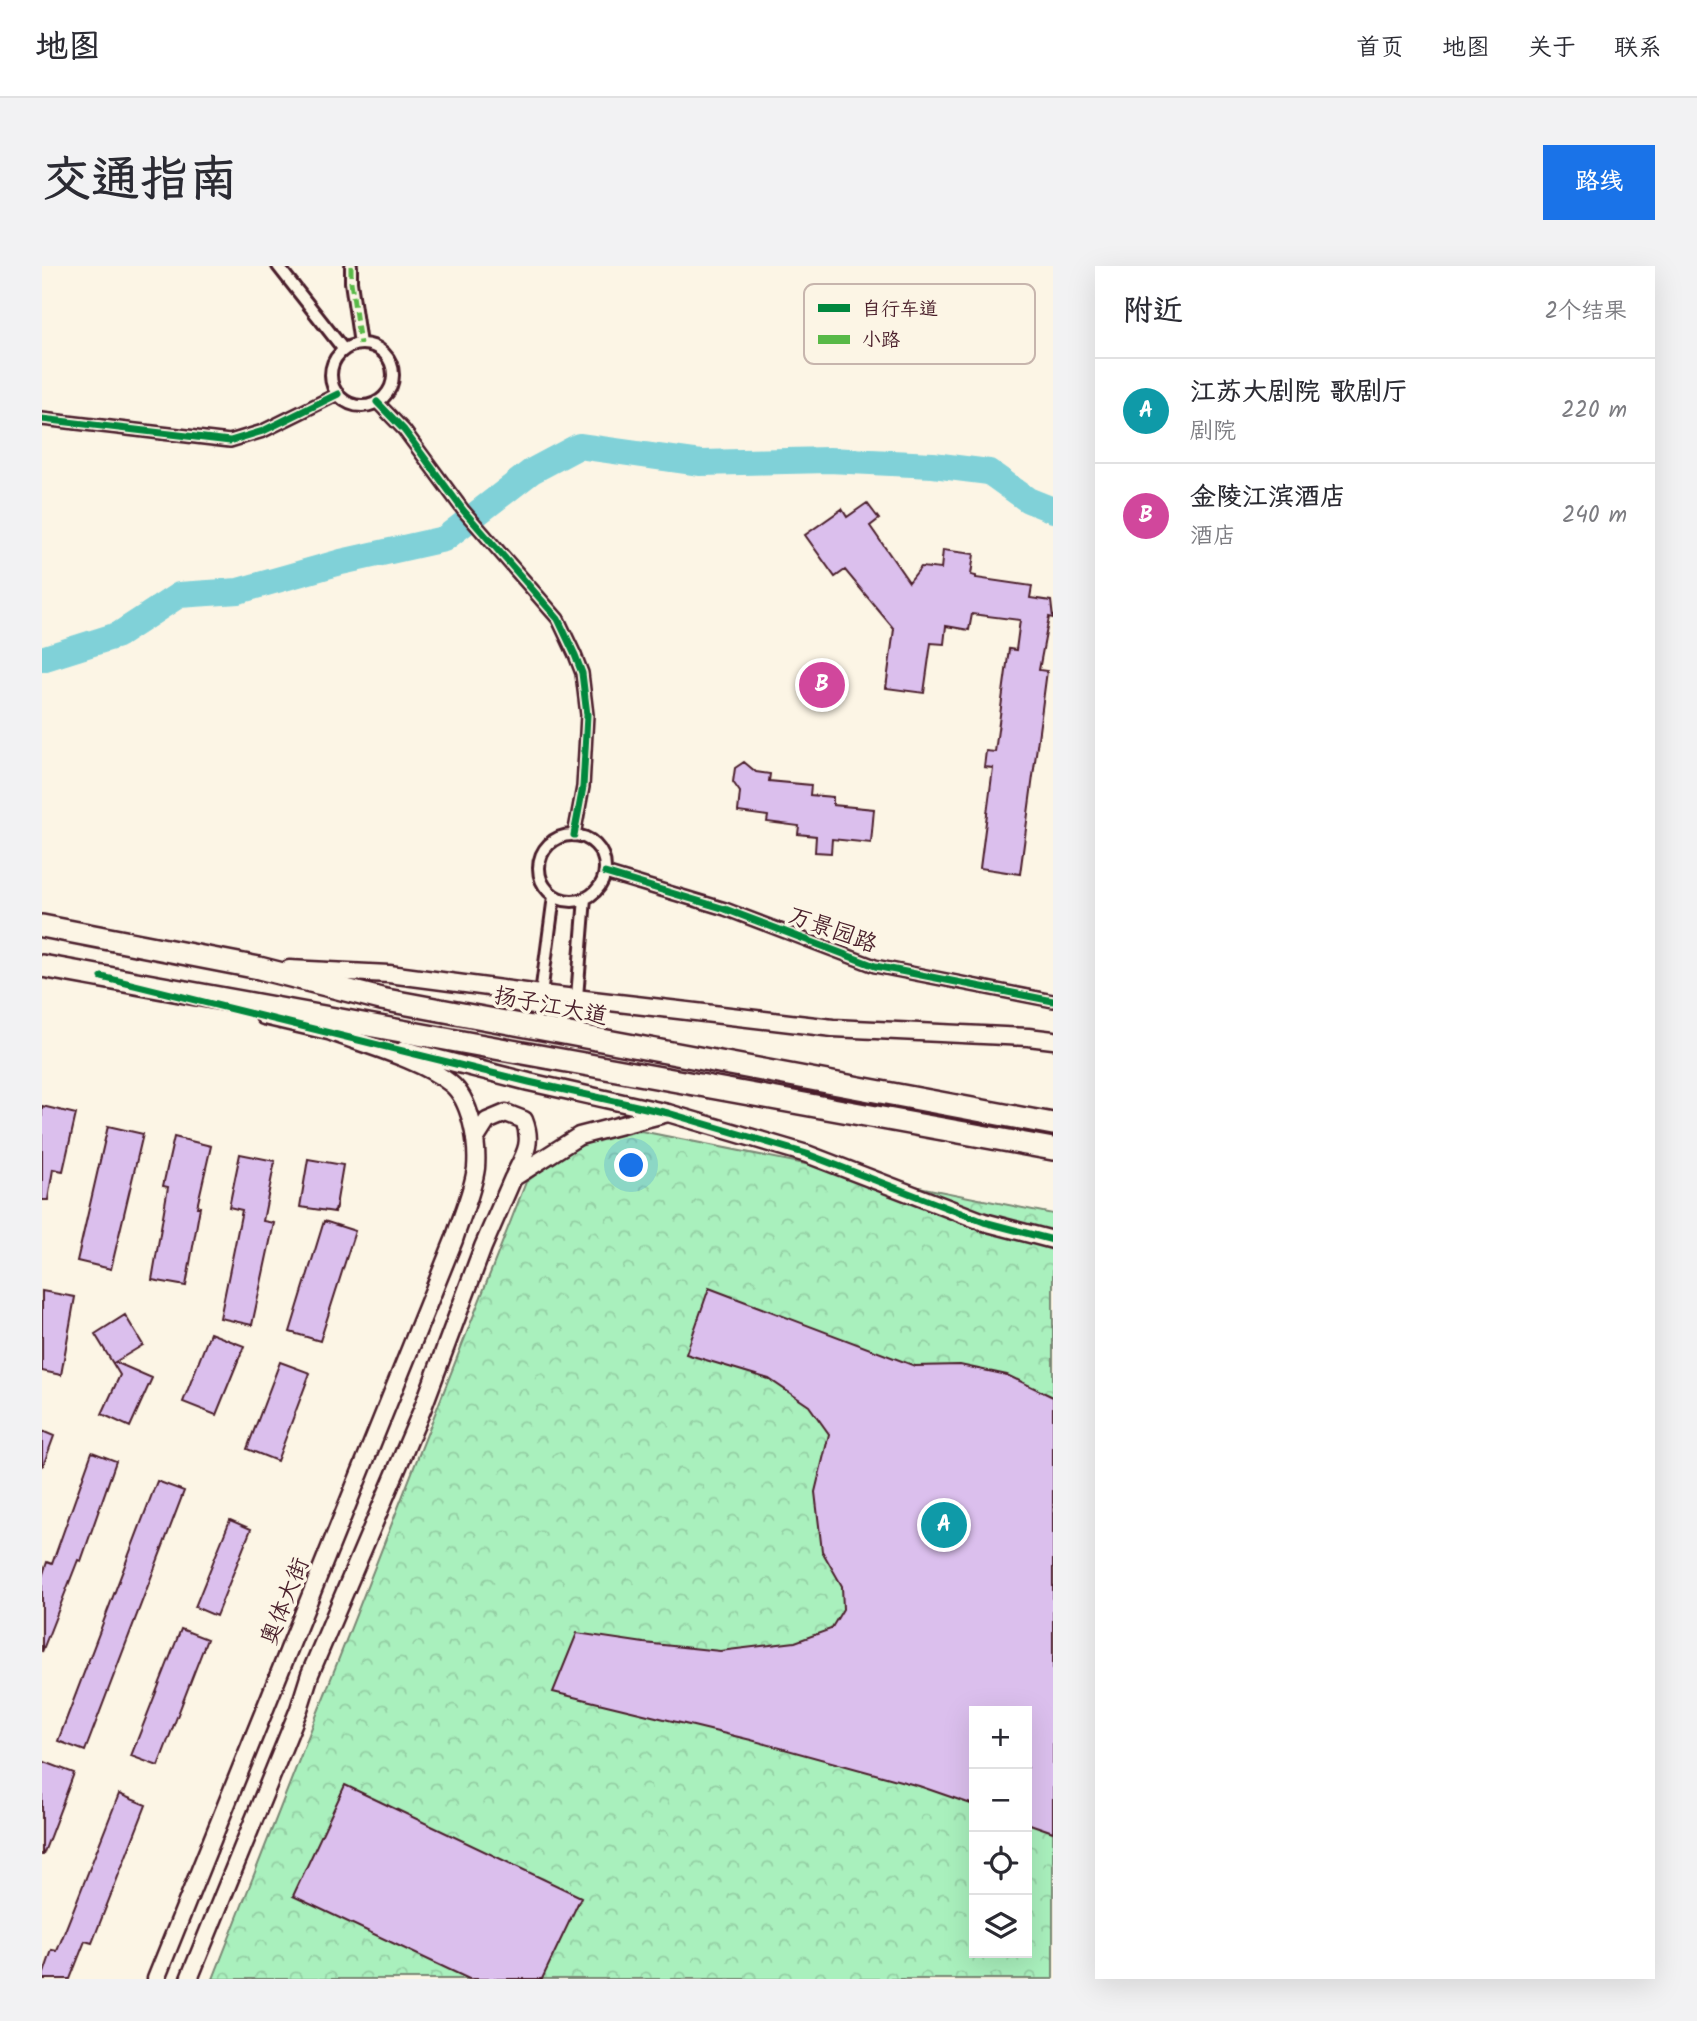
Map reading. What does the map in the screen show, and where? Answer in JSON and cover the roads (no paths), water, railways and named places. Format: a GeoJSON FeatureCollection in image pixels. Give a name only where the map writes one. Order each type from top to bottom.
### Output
{"type":"FeatureCollection","features":[{"type":"Feature","properties":{"kind":"highway","name":"扬子江大道"},"geometry":{"type":"LineString","coordinates":[[42,926],[259,968],[381,999],[1053,1124]]}},
{"type":"Feature","properties":{"kind":"highway"},"geometry":{"type":"LineString","coordinates":[[42,966],[1053,1149]]}},
{"type":"Feature","properties":{"kind":"street"},"geometry":{"type":"LineString","coordinates":[[278,266],[344,350]]}},
{"type":"Feature","properties":{"kind":"street"},"geometry":{"type":"LineString","coordinates":[[351,266],[360,344]]}},
{"type":"Feature","properties":{"kind":"street"},"geometry":{"type":"LineString","coordinates":[[360,344],[379,350],[387,357],[391,366],[390,387],[377,402],[360,406],[338,394],[333,386],[332,366],[344,350],[360,344]]}},
{"type":"Feature","properties":{"kind":"street"},"geometry":{"type":"LineString","coordinates":[[42,419],[230,441],[263,431],[338,394]]}},
{"type":"Feature","properties":{"kind":"street"},"geometry":{"type":"LineString","coordinates":[[377,402],[404,430],[463,510],[558,619],[575,655],[582,673],[587,715],[583,787],[574,835]]}},
{"type":"Feature","properties":{"kind":"street"},"geometry":{"type":"LineString","coordinates":[[574,835],[594,844],[601,852],[605,873],[594,892],[585,898],[564,900],[554,896],[541,879],[541,858],[554,841],[563,836],[574,835]]}},
{"type":"Feature","properties":{"kind":"street","name":"万景园路"},"geometry":{"type":"LineString","coordinates":[[605,873],[725,909],[875,966],[1053,1000]]}},
{"type":"Feature","properties":{"kind":"street"},"geometry":{"type":"LineString","coordinates":[[541,994],[554,896]]}},
{"type":"Feature","properties":{"kind":"street"},"geometry":{"type":"LineString","coordinates":[[576,997],[585,898]]}},
{"type":"Feature","properties":{"kind":"street"},"geometry":{"type":"LineString","coordinates":[[259,968],[389,974],[833,1028],[1053,1040]]}},
{"type":"Feature","properties":{"kind":"street"},"geometry":{"type":"LineString","coordinates":[[102,977],[529,1082],[668,1113],[807,1154],[984,1222],[1053,1240]]}},
{"type":"Feature","properties":{"kind":"street"},"geometry":{"type":"LineString","coordinates":[[331,1032],[420,1066],[452,1083],[470,1117],[475,1140]]}},
{"type":"Feature","properties":{"kind":"street"},"geometry":{"type":"LineString","coordinates":[[189,1979],[299,1709],[310,1674],[422,1410],[483,1247],[526,1152],[530,1135],[524,1120],[506,1112],[487,1121],[475,1140]]}},
{"type":"Feature","properties":{"kind":"street"},"geometry":{"type":"LineString","coordinates":[[513,1178],[579,1136],[668,1113]]}},
{"type":"Feature","properties":{"kind":"street","name":"奥体大街"},"geometry":{"type":"LineString","coordinates":[[156,1979],[454,1240],[475,1169],[475,1140]]}},
{"type":"Feature","properties":{"kind":"waterway"},"geometry":{"type":"LineString","coordinates":[[42,659],[118,635],[179,595],[238,591],[341,562],[444,539],[532,471],[579,446],[701,463],[829,460],[933,465],[989,472],[1028,500],[1053,510]]}},
{"type":"Feature","properties":{"kind":"place","name":"金陵江滨酒店"},"geometry":{"type":"Point","coordinates":[822,685]}},
{"type":"Feature","properties":{"kind":"place","name":"江苏大剧院 歌剧厅"},"geometry":{"type":"Point","coordinates":[944,1525]}}]}
